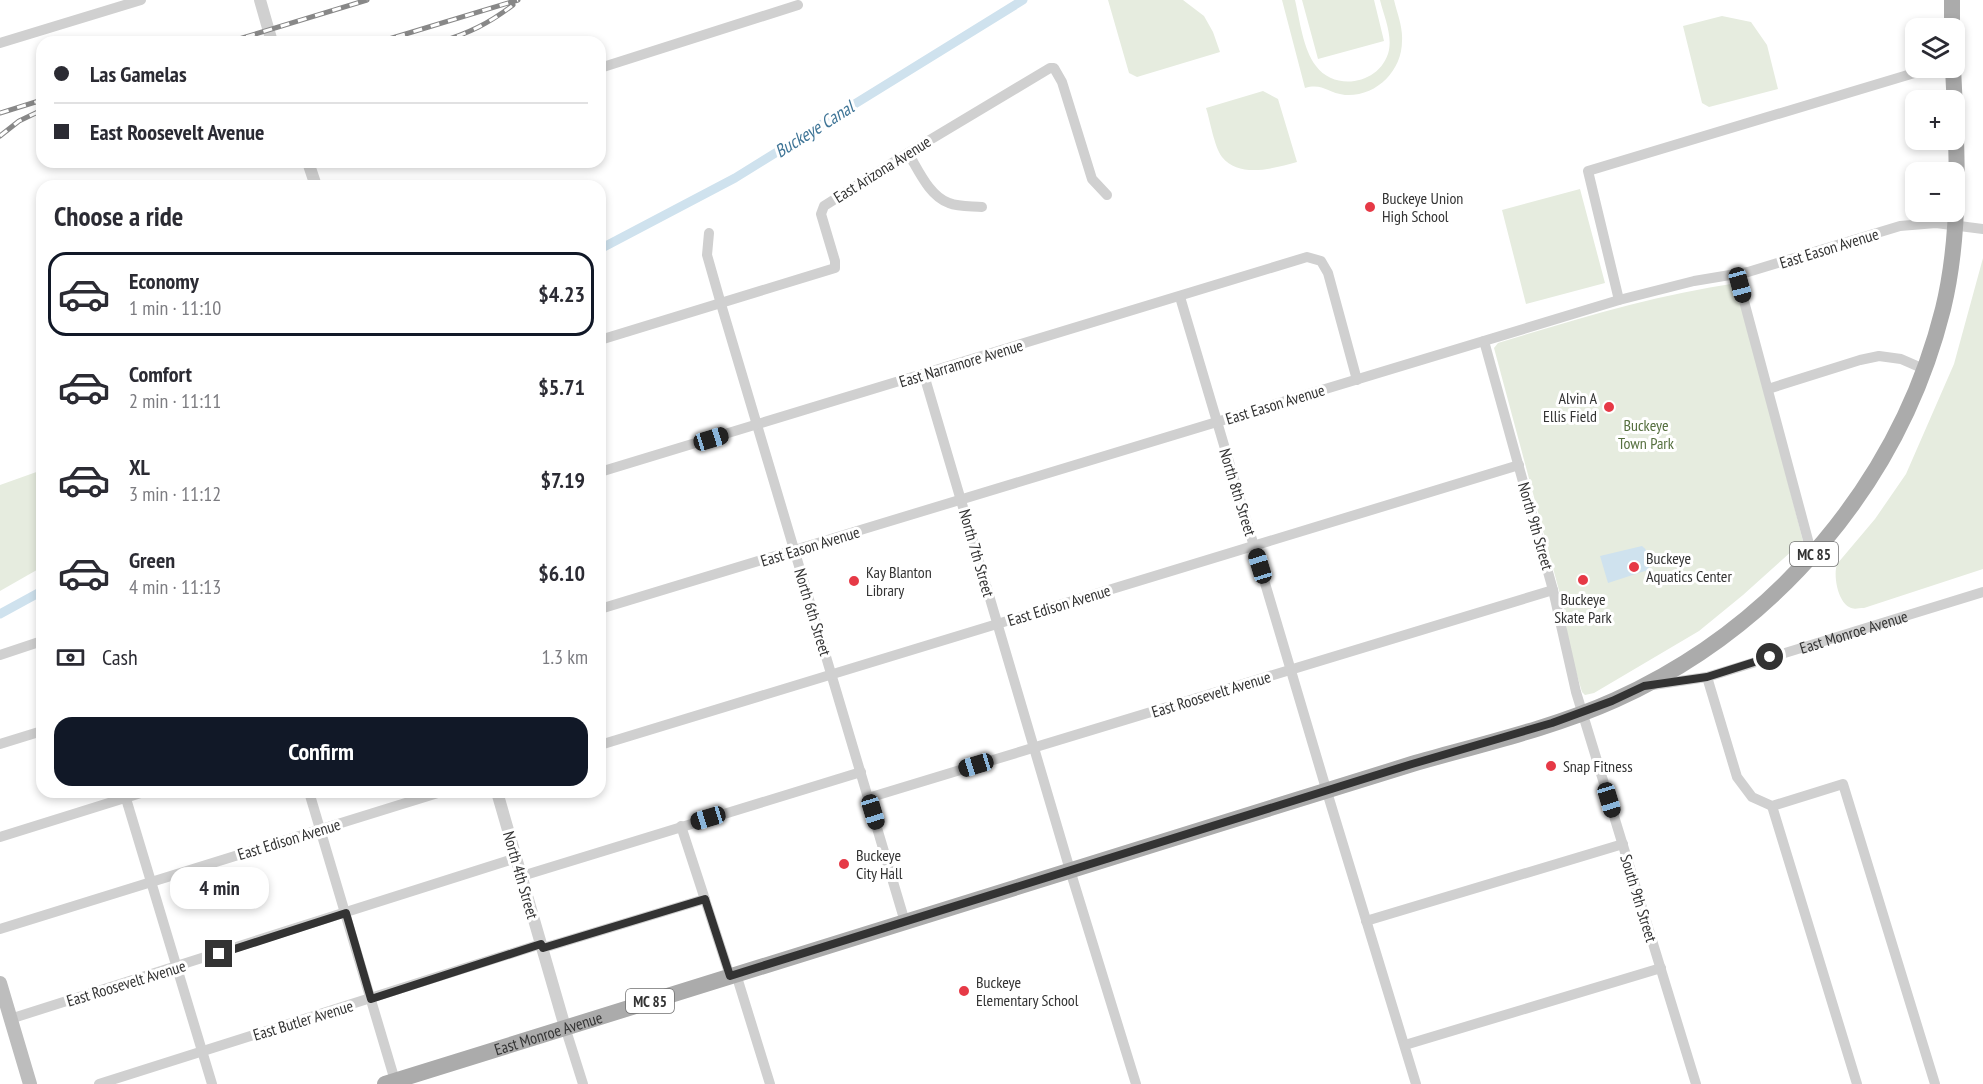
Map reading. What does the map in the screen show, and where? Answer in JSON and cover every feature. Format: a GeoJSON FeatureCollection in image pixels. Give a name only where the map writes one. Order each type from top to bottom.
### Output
{"type":"FeatureCollection","features":[{"type":"Feature","properties":{"kind":"main road"},"geometry":{"type":"LineString","coordinates":[[1952,0],[1953,18]]}},
{"type":"Feature","properties":{"kind":"main road","name":"MC 85"},"geometry":{"type":"LineString","coordinates":[[1644,686],[1692,658],[1770,599],[1838,525],[1873,474],[1896,432],[1924,369],[1943,308],[1954,225],[1957,175],[1953,78]]}},
{"type":"Feature","properties":{"kind":"main road","name":"East Monroe Avenue"},"geometry":{"type":"LineString","coordinates":[[392,1083],[565,1027],[1582,712],[1644,686]]}},
{"type":"Feature","properties":{"kind":"main road"},"geometry":{"type":"LineString","coordinates":[[0,983],[30,1084]]}},
{"type":"Feature","properties":{"kind":"street"},"geometry":{"type":"LineString","coordinates":[[0,43],[123,3],[141,0]]}},
{"type":"Feature","properties":{"kind":"street"},"geometry":{"type":"LineString","coordinates":[[260,0],[271,36]]}},
{"type":"Feature","properties":{"kind":"street"},"geometry":{"type":"LineString","coordinates":[[606,66],[798,5]]}},
{"type":"Feature","properties":{"kind":"street","name":"East Arizona Avenue"},"geometry":{"type":"LineString","coordinates":[[606,338],[835,268],[821,209],[1043,71],[1054,68],[1058,72],[1092,179],[1107,195]]}},
{"type":"Feature","properties":{"kind":"street"},"geometry":{"type":"LineString","coordinates":[[1619,300],[1588,171],[1905,76]]}},
{"type":"Feature","properties":{"kind":"street"},"geometry":{"type":"LineString","coordinates":[[908,153],[940,199],[949,203],[982,207]]}},
{"type":"Feature","properties":{"kind":"street","name":"East Eason Avenue"},"geometry":{"type":"LineString","coordinates":[[606,607],[1619,300],[1694,281],[1737,275],[1900,226],[1936,223],[1983,229]]}},
{"type":"Feature","properties":{"kind":"street","name":"North 6th Street"},"geometry":{"type":"LineString","coordinates":[[709,233],[707,255],[905,922]]}},
{"type":"Feature","properties":{"kind":"street","name":"East Narramore Avenue"},"geometry":{"type":"LineString","coordinates":[[606,470],[1307,257],[1321,261],[1328,273],[1357,380]]}},
{"type":"Feature","properties":{"kind":"street"},"geometry":{"type":"LineString","coordinates":[[1737,275],[1812,555]]}},
{"type":"Feature","properties":{"kind":"street","name":"North 8th Street"},"geometry":{"type":"LineString","coordinates":[[1179,297],[1326,792],[1416,1084]]}},
{"type":"Feature","properties":{"kind":"street","name":"North 9th Street"},"geometry":{"type":"LineString","coordinates":[[1484,341],[1553,590],[1582,712]]}},
{"type":"Feature","properties":{"kind":"street"},"geometry":{"type":"LineString","coordinates":[[1768,389],[1879,356],[1900,359],[1924,369]]}},
{"type":"Feature","properties":{"kind":"street","name":"North 7th Street"},"geometry":{"type":"LineString","coordinates":[[924,375],[1070,870],[1136,1084]]}},
{"type":"Feature","properties":{"kind":"street","name":"East Edison Avenue"},"geometry":{"type":"LineString","coordinates":[[606,743],[1518,465]]}},
{"type":"Feature","properties":{"kind":"street","name":"East Roosevelt Avenue"},"geometry":{"type":"LineString","coordinates":[[868,798],[1553,590]]}},
{"type":"Feature","properties":{"kind":"street","name":"East Monroe Avenue"},"geometry":{"type":"LineString","coordinates":[[1644,686],[1707,677],[1983,592]]}},
{"type":"Feature","properties":{"kind":"street"},"geometry":{"type":"LineString","coordinates":[[0,655],[36,643]]}},
{"type":"Feature","properties":{"kind":"street"},"geometry":{"type":"LineString","coordinates":[[1707,677],[1737,777],[1752,797],[1772,806],[1844,784],[1935,1084]]}},
{"type":"Feature","properties":{"kind":"street","name":"South 9th Street"},"geometry":{"type":"LineString","coordinates":[[1582,712],[1696,1084]]}},
{"type":"Feature","properties":{"kind":"street"},"geometry":{"type":"LineString","coordinates":[[0,744],[36,733]]}},
{"type":"Feature","properties":{"kind":"street"},"geometry":{"type":"LineString","coordinates":[[522,876],[861,772]]}},
{"type":"Feature","properties":{"kind":"street"},"geometry":{"type":"LineString","coordinates":[[0,837],[116,798]]}},
{"type":"Feature","properties":{"kind":"street"},"geometry":{"type":"LineString","coordinates":[[126,798],[212,1084]]}},
{"type":"Feature","properties":{"kind":"street"},"geometry":{"type":"LineString","coordinates":[[311,798],[371,999],[392,1083]]}},
{"type":"Feature","properties":{"kind":"street","name":"East Edison Avenue"},"geometry":{"type":"LineString","coordinates":[[0,929],[422,798]]}},
{"type":"Feature","properties":{"kind":"street","name":"North 4th Street"},"geometry":{"type":"LineString","coordinates":[[499,798],[565,1027]]}},
{"type":"Feature","properties":{"kind":"street"},"geometry":{"type":"LineString","coordinates":[[1772,806],[1857,1084]]}},
{"type":"Feature","properties":{"kind":"street"},"geometry":{"type":"LineString","coordinates":[[681,826],[770,1084]]}},
{"type":"Feature","properties":{"kind":"street"},"geometry":{"type":"LineString","coordinates":[[1366,921],[1623,844]]}},
{"type":"Feature","properties":{"kind":"street","name":"East Roosevelt Avenue"},"geometry":{"type":"LineString","coordinates":[[10,1019],[516,858]]}},
{"type":"Feature","properties":{"kind":"street","name":"East Butler Avenue"},"geometry":{"type":"LineString","coordinates":[[99,1084],[542,946],[705,899]]}},
{"type":"Feature","properties":{"kind":"street"},"geometry":{"type":"LineString","coordinates":[[1405,1045],[1661,968]]}},
{"type":"Feature","properties":{"kind":"street"},"geometry":{"type":"LineString","coordinates":[[565,1027],[583,1084]]}},
{"type":"Feature","properties":{"kind":"green space"},"geometry":{"type":"Polygon","coordinates":[[[1108,0],[1183,0],[1204,16],[1220,52],[1137,77],[1129,73],[1108,0]]]}},
{"type":"Feature","properties":{"kind":"green space"},"geometry":{"type":"Polygon","coordinates":[[[1282,0],[1295,0],[1305,43],[1316,66],[1335,80],[1346,82],[1368,77],[1385,61],[1389,50],[1389,38],[1380,0],[1394,0],[1401,25],[1402,41],[1401,52],[1392,72],[1377,87],[1367,92],[1345,95],[1321,87],[1305,88],[1282,0]]]}},
{"type":"Feature","properties":{"kind":"green space"},"geometry":{"type":"Polygon","coordinates":[[[1302,0],[1374,0],[1384,41],[1318,59],[1302,0]]]}},
{"type":"Feature","properties":{"kind":"green space"},"geometry":{"type":"Polygon","coordinates":[[[1722,16],[1751,22],[1767,45],[1778,89],[1709,107],[1702,103],[1683,26],[1722,16]]]}},
{"type":"Feature","properties":{"kind":"green space"},"geometry":{"type":"Polygon","coordinates":[[[1263,91],[1278,99],[1297,162],[1258,170],[1238,168],[1229,164],[1219,152],[1206,108],[1263,91]]]}},
{"type":"Feature","properties":{"kind":"green space"},"geometry":{"type":"Polygon","coordinates":[[[1580,189],[1605,283],[1526,304],[1502,210],[1580,189]]]}},
{"type":"Feature","properties":{"kind":"green space"},"geometry":{"type":"Polygon","coordinates":[[[1983,258],[1983,569],[1864,608],[1851,608],[1845,604],[1837,588],[1837,564],[1875,519],[1906,474],[1954,364],[1983,258]]]}},
{"type":"Feature","properties":{"kind":"green space","name":"Buckeye Town Park"},"geometry":{"type":"Polygon","coordinates":[[[1737,283],[1803,541],[1699,631],[1594,693],[1585,695],[1582,692],[1569,648],[1564,609],[1494,348],[1498,343],[1616,308],[1737,283]]]}},
{"type":"Feature","properties":{"kind":"green space"},"geometry":{"type":"Polygon","coordinates":[[[36,472],[36,570],[0,591],[0,485],[36,472]]]}},
{"type":"Feature","properties":{"kind":"water"},"geometry":{"type":"Polygon","coordinates":[[[1642,546],[1650,556],[1648,570],[1608,583],[1600,556],[1642,546]]]}},
{"type":"Feature","properties":{"kind":"waterway","name":"Buckeye Canal"},"geometry":{"type":"LineString","coordinates":[[606,246],[735,178],[1023,0]]}},
{"type":"Feature","properties":{"kind":"waterway","name":"Buckeye Canal"},"geometry":{"type":"LineString","coordinates":[[0,614],[36,594]]}},
{"type":"Feature","properties":{"kind":"railway"},"geometry":{"type":"LineString","coordinates":[[249,36],[367,0]]}},
{"type":"Feature","properties":{"kind":"railway"},"geometry":{"type":"LineString","coordinates":[[399,36],[518,0]]}},
{"type":"Feature","properties":{"kind":"railway"},"geometry":{"type":"LineString","coordinates":[[457,36],[495,18],[513,5]]}},
{"type":"Feature","properties":{"kind":"railway"},"geometry":{"type":"LineString","coordinates":[[0,113],[36,102]]}},
{"type":"Feature","properties":{"kind":"railway"},"geometry":{"type":"LineString","coordinates":[[0,136],[19,121],[36,113]]}},
{"type":"Feature","properties":{"kind":"place","name":"Buckeye Union High School"},"geometry":{"type":"Point","coordinates":[1370,207]}},
{"type":"Feature","properties":{"kind":"place","name":"Alvin A Ellis Field"},"geometry":{"type":"Point","coordinates":[1609,407]}},
{"type":"Feature","properties":{"kind":"place","name":"Buckeye Aquatics Center"},"geometry":{"type":"Point","coordinates":[1634,567]}},
{"type":"Feature","properties":{"kind":"place","name":"Buckeye Skate Park"},"geometry":{"type":"Point","coordinates":[1583,580]}},
{"type":"Feature","properties":{"kind":"place","name":"Kay Blanton Library"},"geometry":{"type":"Point","coordinates":[854,581]}},
{"type":"Feature","properties":{"kind":"place","name":"Snap Fitness"},"geometry":{"type":"Point","coordinates":[1551,766]}},
{"type":"Feature","properties":{"kind":"place","name":"Buckeye City Hall"},"geometry":{"type":"Point","coordinates":[844,864]}},
{"type":"Feature","properties":{"kind":"place","name":"Buckeye Elementary School"},"geometry":{"type":"Point","coordinates":[964,991]}},
{"type":"Feature","properties":{"kind":"route"},"geometry":{"type":"LineString","coordinates":[[219,954],[346,913],[371,999],[541,944],[543,948],[705,899],[730,976],[1412,764],[1552,723],[1612,701],[1644,686],[1707,677],[1770,657]]}}]}
